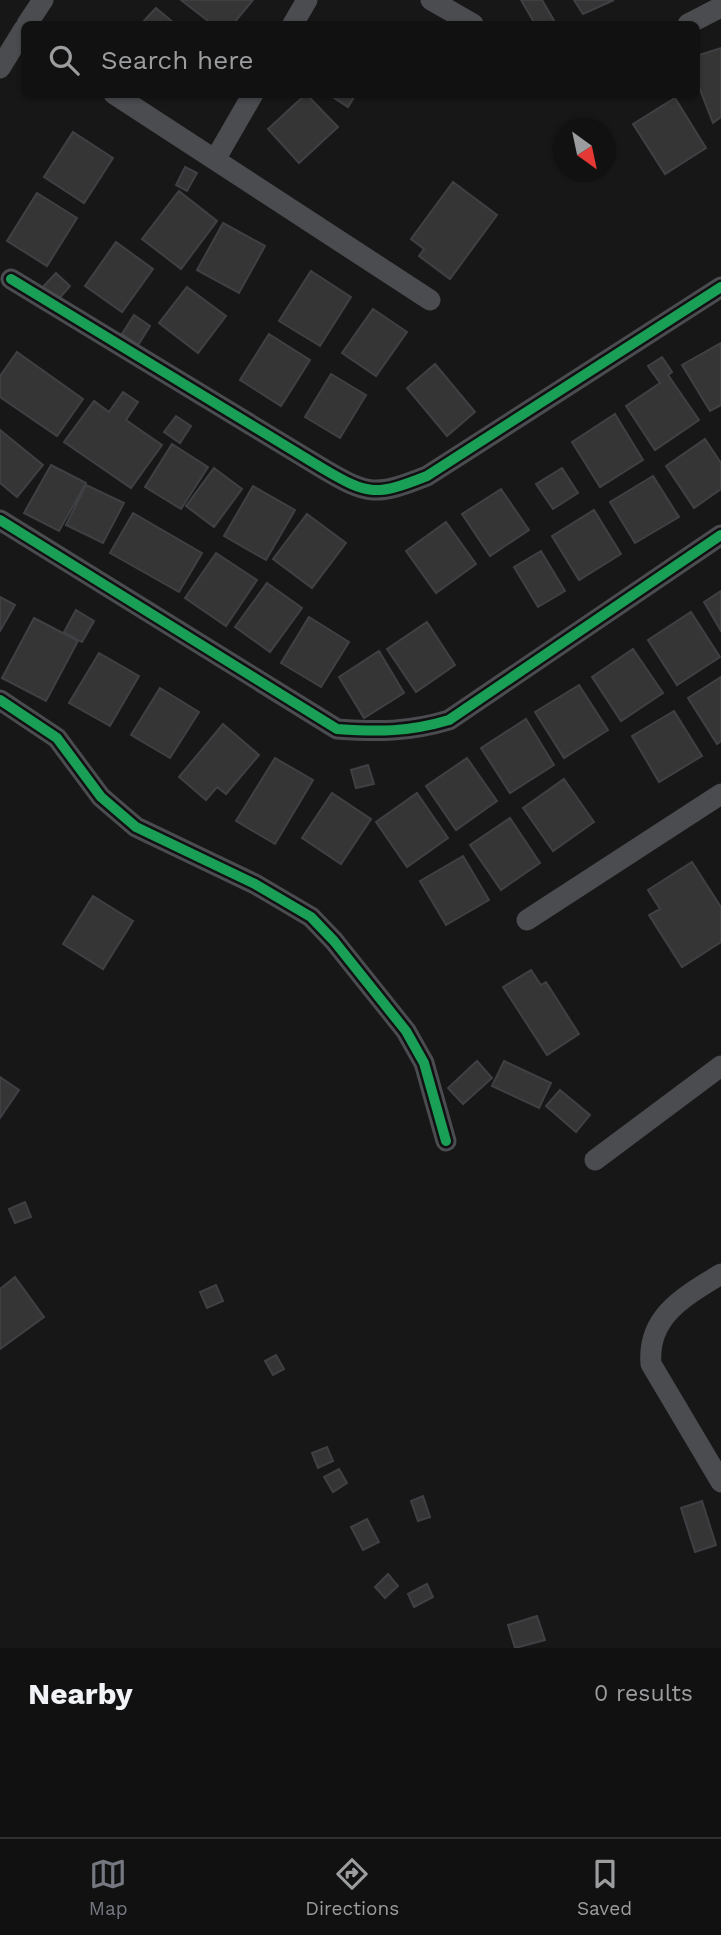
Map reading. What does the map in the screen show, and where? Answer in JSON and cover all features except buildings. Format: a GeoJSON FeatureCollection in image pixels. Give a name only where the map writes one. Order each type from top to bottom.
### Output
{"type":"FeatureCollection","features":[{"type":"Feature","properties":{"kind":"street"},"geometry":{"type":"LineString","coordinates":[[28,21],[43,0]]}},
{"type":"Feature","properties":{"kind":"street"},"geometry":{"type":"LineString","coordinates":[[295,21],[307,0]]}},
{"type":"Feature","properties":{"kind":"street"},"geometry":{"type":"LineString","coordinates":[[431,0],[468,21]]}},
{"type":"Feature","properties":{"kind":"street"},"geometry":{"type":"LineString","coordinates":[[694,21],[721,7]]}},
{"type":"Feature","properties":{"kind":"street"},"geometry":{"type":"LineString","coordinates":[[0,68],[19,33]]}},
{"type":"Feature","properties":{"kind":"street"},"geometry":{"type":"LineString","coordinates":[[120,98],[430,300]]}},
{"type":"Feature","properties":{"kind":"street"},"geometry":{"type":"LineString","coordinates":[[216,158],[251,98]]}},
{"type":"Feature","properties":{"kind":"street"},"geometry":{"type":"LineString","coordinates":[[11,279],[322,468],[369,492],[394,489],[427,476],[721,288]]}},
{"type":"Feature","properties":{"kind":"street"},"geometry":{"type":"LineString","coordinates":[[0,520],[337,729],[374,732],[417,730],[449,720],[721,535]]}},
{"type":"Feature","properties":{"kind":"street"},"geometry":{"type":"LineString","coordinates":[[0,700],[57,738],[101,797],[136,827],[256,884],[311,917],[334,940],[406,1031],[424,1063],[446,1141]]}},
{"type":"Feature","properties":{"kind":"street"},"geometry":{"type":"LineString","coordinates":[[527,920],[721,794]]}},
{"type":"Feature","properties":{"kind":"street"},"geometry":{"type":"LineString","coordinates":[[595,1160],[721,1066]]}},
{"type":"Feature","properties":{"kind":"street"},"geometry":{"type":"LineString","coordinates":[[721,1274],[683,1297],[661,1321],[649,1343],[651,1364],[721,1482]]}},
{"type":"Feature","properties":{"kind":"cycle path"},"geometry":{"type":"LineString","coordinates":[[11,279],[322,468],[351,484],[373,490],[396,487],[427,476],[721,287]]}},
{"type":"Feature","properties":{"kind":"cycle path"},"geometry":{"type":"LineString","coordinates":[[0,520],[337,729],[366,731],[407,729],[449,720],[721,535]]}},
{"type":"Feature","properties":{"kind":"cycle path"},"geometry":{"type":"LineString","coordinates":[[0,700],[57,738],[101,797],[136,827],[255,884],[311,917],[334,941],[406,1031],[424,1063],[446,1141]]}}]}
